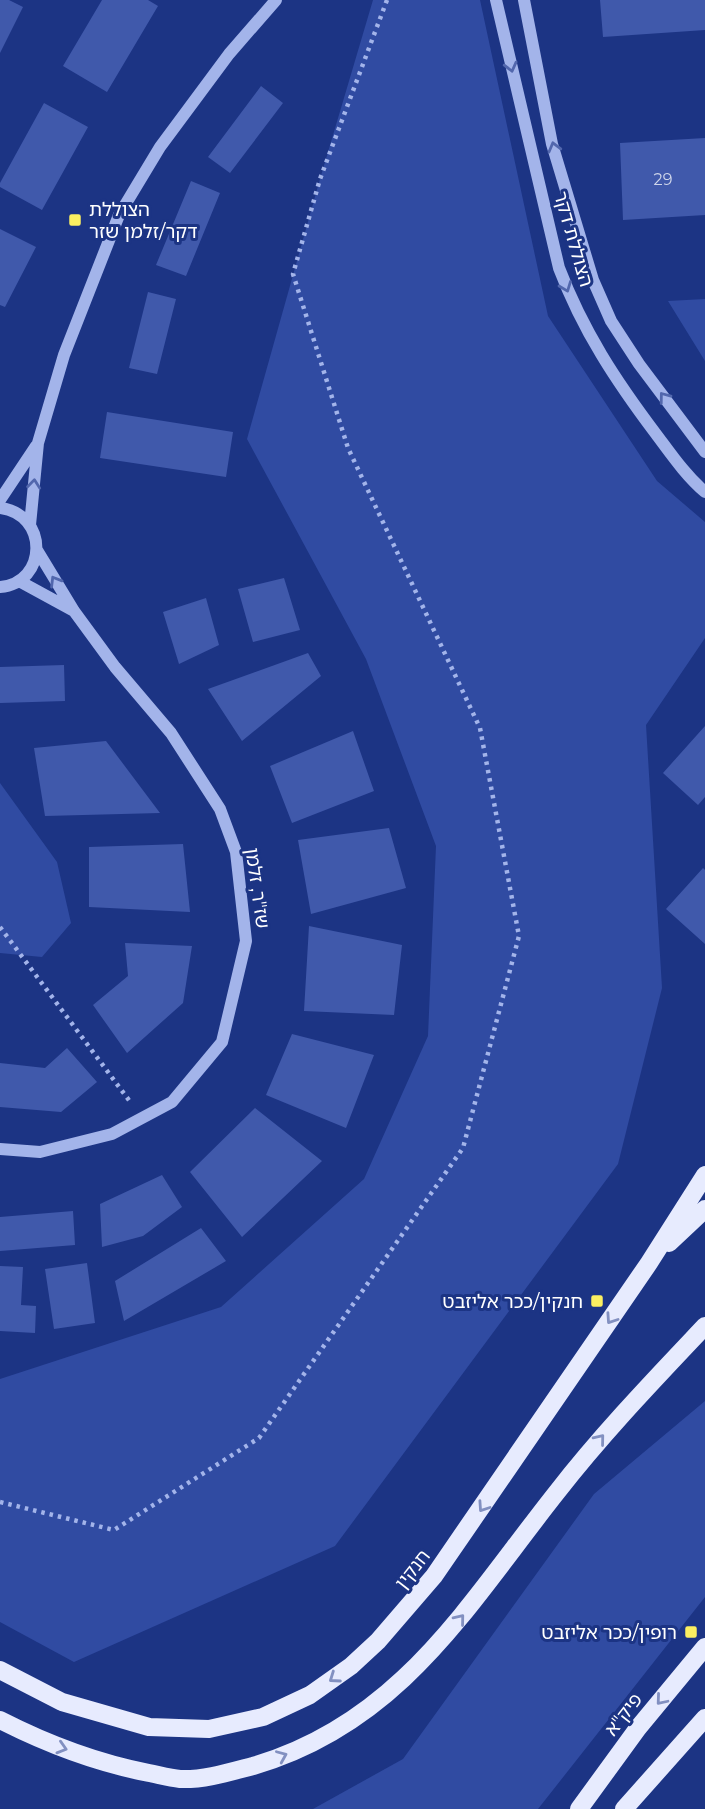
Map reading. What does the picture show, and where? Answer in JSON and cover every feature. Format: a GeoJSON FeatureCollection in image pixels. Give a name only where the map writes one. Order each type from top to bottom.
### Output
{"type":"FeatureCollection","features":[{"type":"Feature","properties":{"kind":"main road","name":"חנקין"},"geometry":{"type":"LineString","coordinates":[[0,1670],[62,1702],[149,1727],[209,1729],[263,1717],[310,1695],[351,1666],[378,1642],[434,1576],[649,1263],[705,1175]]}},
{"type":"Feature","properties":{"kind":"main road"},"geometry":{"type":"LineString","coordinates":[[649,1263],[705,1209]]}},
{"type":"Feature","properties":{"kind":"main road"},"geometry":{"type":"LineString","coordinates":[[0,1720],[48,1744],[132,1770],[181,1779],[227,1773],[274,1760],[320,1740],[360,1716],[402,1681],[445,1638],[556,1492],[618,1417],[705,1326]]}},
{"type":"Feature","properties":{"kind":"main road","name":"פיק\"א"},"geometry":{"type":"LineString","coordinates":[[579,1809],[638,1728],[705,1647]]}},
{"type":"Feature","properties":{"kind":"main road"},"geometry":{"type":"LineString","coordinates":[[624,1809],[705,1718]]}},
{"type":"Feature","properties":{"kind":"street"},"geometry":{"type":"LineString","coordinates":[[30,524],[38,443],[64,355],[119,215],[160,147],[229,54],[276,0]]}},
{"type":"Feature","properties":{"kind":"street","name":"הצוללת דקר"},"geometry":{"type":"LineString","coordinates":[[496,0],[559,268],[573,305],[608,368],[675,458],[705,492]]}},
{"type":"Feature","properties":{"kind":"street","name":"הצוללת דקר"},"geometry":{"type":"LineString","coordinates":[[524,0],[552,144],[593,279],[611,321],[639,364],[705,452]]}},
{"type":"Feature","properties":{"kind":"street"},"geometry":{"type":"LineString","coordinates":[[0,500],[38,443]]}},
{"type":"Feature","properties":{"kind":"street"},"geometry":{"type":"LineString","coordinates":[[0,508],[20,515],[30,524]]}},
{"type":"Feature","properties":{"kind":"street","name":"שז\"ר, זלמן"},"geometry":{"type":"LineString","coordinates":[[0,1149],[40,1152],[113,1134],[172,1102],[222,1042],[246,941],[236,852],[220,809],[170,733],[115,667],[74,611],[37,550],[36,537],[30,524]]}},
{"type":"Feature","properties":{"kind":"street"},"geometry":{"type":"LineString","coordinates":[[0,587],[19,581],[34,562],[37,550]]}},
{"type":"Feature","properties":{"kind":"street","name":"שז\"ר, זלמן"},"geometry":{"type":"LineString","coordinates":[[19,581],[74,611]]}},
{"type":"Feature","properties":{"kind":"path"},"geometry":{"type":"LineString","coordinates":[[0,1502],[114,1530],[259,1438],[463,1148],[519,936],[480,729],[348,448],[293,274],[320,179],[387,0]]}},
{"type":"Feature","properties":{"kind":"path"},"geometry":{"type":"LineString","coordinates":[[0,927],[142,1118]]}},
{"type":"Feature","properties":{"kind":"shaded area"},"geometry":{"type":"Polygon","coordinates":[[[373,0],[480,0],[548,316],[657,481],[705,522],[705,638],[646,725],[662,988],[618,1164],[335,1546],[74,1662],[0,1622],[0,1379],[221,1307],[364,1179],[428,1036],[436,846],[366,659],[247,439],[373,0]]]}},
{"type":"Feature","properties":{"kind":"shaded area"},"geometry":{"type":"Polygon","coordinates":[[[705,299],[705,361],[668,301],[705,299]]]}},
{"type":"Feature","properties":{"kind":"shaded area"},"geometry":{"type":"Polygon","coordinates":[[[0,783],[57,862],[71,923],[42,957],[0,953],[0,783]]]}},
{"type":"Feature","properties":{"kind":"shaded area"},"geometry":{"type":"Polygon","coordinates":[[[705,1401],[705,1597],[538,1809],[313,1809],[403,1759],[594,1494],[705,1401]]]}},
{"type":"Feature","properties":{"kind":"building"},"geometry":{"type":"Polygon","coordinates":[[[0,0],[9,0],[23,7],[0,53],[0,0]]]}},
{"type":"Feature","properties":{"kind":"building"},"geometry":{"type":"Polygon","coordinates":[[[102,0],[148,0],[158,6],[107,92],[63,66],[102,0]]]}},
{"type":"Feature","properties":{"kind":"building"},"geometry":{"type":"Polygon","coordinates":[[[600,0],[705,0],[705,30],[603,37],[600,0]]]}},
{"type":"Feature","properties":{"kind":"building"},"geometry":{"type":"Polygon","coordinates":[[[261,86],[283,103],[230,173],[208,157],[261,86]]]}},
{"type":"Feature","properties":{"kind":"building"},"geometry":{"type":"Polygon","coordinates":[[[44,103],[88,127],[42,210],[0,187],[0,183],[44,103]]]}},
{"type":"Feature","properties":{"kind":"building"},"geometry":{"type":"Polygon","coordinates":[[[705,138],[705,215],[623,220],[620,143],[705,138]]]}},
{"type":"Feature","properties":{"kind":"building"},"geometry":{"type":"Polygon","coordinates":[[[191,181],[220,193],[186,276],[156,265],[191,181]]]}},
{"type":"Feature","properties":{"kind":"building"},"geometry":{"type":"Polygon","coordinates":[[[0,229],[36,247],[5,307],[0,305],[0,229]]]}},
{"type":"Feature","properties":{"kind":"building"},"geometry":{"type":"Polygon","coordinates":[[[148,292],[176,299],[157,374],[129,368],[148,292]]]}},
{"type":"Feature","properties":{"kind":"building"},"geometry":{"type":"Polygon","coordinates":[[[107,412],[233,432],[226,477],[100,458],[107,412]]]}},
{"type":"Feature","properties":{"kind":"building"},"geometry":{"type":"Polygon","coordinates":[[[284,578],[300,630],[253,642],[238,589],[284,578]]]}},
{"type":"Feature","properties":{"kind":"building"},"geometry":{"type":"Polygon","coordinates":[[[206,598],[219,645],[179,664],[163,612],[206,598]]]}},
{"type":"Feature","properties":{"kind":"building"},"geometry":{"type":"Polygon","coordinates":[[[308,653],[321,676],[242,741],[208,689],[308,653]]]}},
{"type":"Feature","properties":{"kind":"building"},"geometry":{"type":"Polygon","coordinates":[[[64,665],[65,701],[0,703],[0,667],[64,665]]]}},
{"type":"Feature","properties":{"kind":"building"},"geometry":{"type":"Polygon","coordinates":[[[705,726],[705,797],[698,805],[663,773],[705,726]]]}},
{"type":"Feature","properties":{"kind":"building"},"geometry":{"type":"Polygon","coordinates":[[[353,731],[374,791],[292,823],[270,766],[353,731]]]}},
{"type":"Feature","properties":{"kind":"building"},"geometry":{"type":"Polygon","coordinates":[[[106,741],[160,813],[45,816],[34,748],[106,741]]]}},
{"type":"Feature","properties":{"kind":"building"},"geometry":{"type":"Polygon","coordinates":[[[389,828],[406,888],[311,914],[298,840],[389,828]]]}},
{"type":"Feature","properties":{"kind":"building"},"geometry":{"type":"Polygon","coordinates":[[[183,844],[190,912],[89,907],[89,847],[183,844]]]}},
{"type":"Feature","properties":{"kind":"building"},"geometry":{"type":"Polygon","coordinates":[[[703,868],[705,870],[705,944],[666,909],[703,868]]]}},
{"type":"Feature","properties":{"kind":"building"},"geometry":{"type":"Polygon","coordinates":[[[309,926],[402,945],[394,1015],[304,1011],[309,926]]]}},
{"type":"Feature","properties":{"kind":"building"},"geometry":{"type":"Polygon","coordinates":[[[125,943],[192,946],[183,1003],[127,1053],[93,1005],[128,976],[125,943]]]}},
{"type":"Feature","properties":{"kind":"building"},"geometry":{"type":"Polygon","coordinates":[[[292,1034],[374,1055],[346,1128],[266,1095],[292,1034]]]}},
{"type":"Feature","properties":{"kind":"building"},"geometry":{"type":"Polygon","coordinates":[[[67,1048],[97,1082],[61,1112],[0,1107],[0,1063],[45,1068],[67,1048]]]}},
{"type":"Feature","properties":{"kind":"building"},"geometry":{"type":"Polygon","coordinates":[[[255,1108],[322,1161],[242,1237],[190,1172],[255,1108]]]}},
{"type":"Feature","properties":{"kind":"building"},"geometry":{"type":"Polygon","coordinates":[[[162,1175],[182,1207],[143,1236],[102,1247],[100,1204],[162,1175]]]}},
{"type":"Feature","properties":{"kind":"building"},"geometry":{"type":"Polygon","coordinates":[[[73,1211],[75,1245],[0,1251],[0,1217],[73,1211]]]}},
{"type":"Feature","properties":{"kind":"building"},"geometry":{"type":"Polygon","coordinates":[[[201,1228],[226,1261],[124,1321],[115,1281],[201,1228]]]}},
{"type":"Feature","properties":{"kind":"building"},"geometry":{"type":"Polygon","coordinates":[[[87,1263],[95,1323],[54,1329],[45,1269],[87,1263]]]}},
{"type":"Feature","properties":{"kind":"building"},"geometry":{"type":"Polygon","coordinates":[[[0,1266],[23,1267],[21,1305],[36,1306],[35,1333],[0,1331],[0,1266]]]}},
{"type":"Feature","properties":{"kind":"place","name":"הצוללת דקר/זלמן שזר"},"geometry":{"type":"Point","coordinates":[75,220]}},
{"type":"Feature","properties":{"kind":"place","name":"חנקין/ככר אליזבט"},"geometry":{"type":"Point","coordinates":[597,1301]}},
{"type":"Feature","properties":{"kind":"place","name":"רופין/ככר אליזבט"},"geometry":{"type":"Point","coordinates":[691,1632]}}]}
